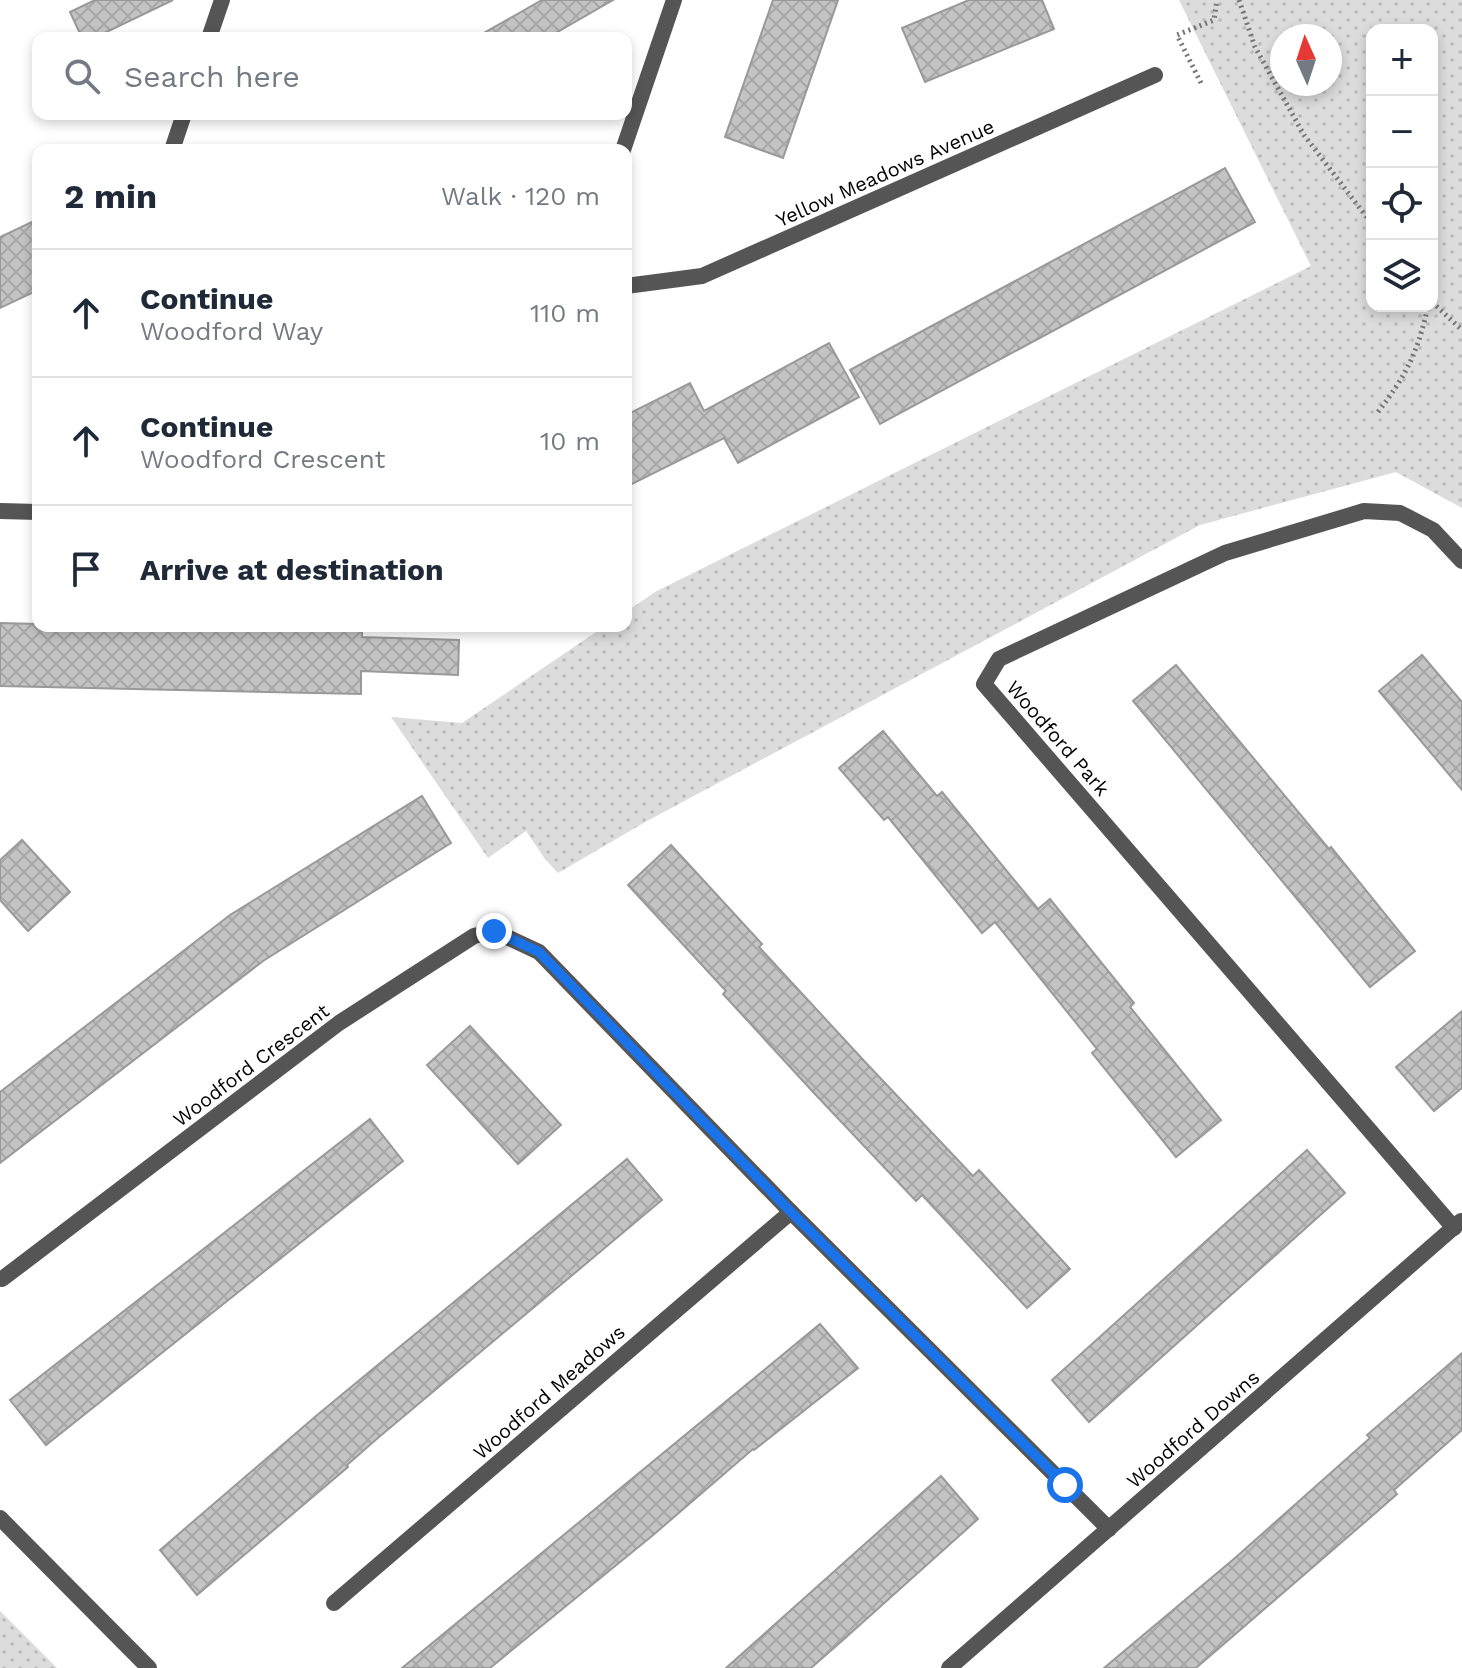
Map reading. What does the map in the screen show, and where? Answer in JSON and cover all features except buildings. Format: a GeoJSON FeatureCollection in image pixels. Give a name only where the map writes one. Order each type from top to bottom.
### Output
{"type":"FeatureCollection","features":[{"type":"Feature","properties":{"kind":"street"},"geometry":{"type":"LineString","coordinates":[[211,32],[222,0]]}},
{"type":"Feature","properties":{"kind":"street"},"geometry":{"type":"LineString","coordinates":[[625,144],[674,0]]}},
{"type":"Feature","properties":{"kind":"street","name":"Yellow Meadows Avenue"},"geometry":{"type":"LineString","coordinates":[[632,285],[702,276],[1155,75]]}},
{"type":"Feature","properties":{"kind":"street"},"geometry":{"type":"LineString","coordinates":[[174,144],[182,120]]}},
{"type":"Feature","properties":{"kind":"street"},"geometry":{"type":"LineString","coordinates":[[0,511],[32,512]]}},
{"type":"Feature","properties":{"kind":"street","name":"Woodford Park"},"geometry":{"type":"LineString","coordinates":[[1458,1224],[984,684],[999,659],[1225,553],[1364,511],[1400,513],[1433,530],[1462,561]]}},
{"type":"Feature","properties":{"kind":"street","name":"Woodford Crescent"},"geometry":{"type":"LineString","coordinates":[[2,1279],[339,1023],[474,936],[494,931],[539,952],[791,1212]]}},
{"type":"Feature","properties":{"kind":"street"},"geometry":{"type":"LineString","coordinates":[[791,1212],[1109,1529]]}},
{"type":"Feature","properties":{"kind":"street","name":"Woodford Meadows"},"geometry":{"type":"LineString","coordinates":[[334,1603],[791,1212]]}},
{"type":"Feature","properties":{"kind":"street","name":"Woodford Downs"},"geometry":{"type":"LineString","coordinates":[[949,1668],[1458,1224]]}},
{"type":"Feature","properties":{"kind":"street"},"geometry":{"type":"LineString","coordinates":[[0,1518],[149,1668]]}},
{"type":"Feature","properties":{"kind":"path"},"geometry":{"type":"LineString","coordinates":[[1201,83],[1177,35],[1214,20],[1217,0]]}},
{"type":"Feature","properties":{"kind":"path"},"geometry":{"type":"LineString","coordinates":[[1239,0],[1255,47],[1304,135],[1366,216]]}},
{"type":"Feature","properties":{"kind":"path"},"geometry":{"type":"LineString","coordinates":[[1438,310],[1462,330]]}},
{"type":"Feature","properties":{"kind":"path"},"geometry":{"type":"LineString","coordinates":[[1378,412],[1404,379],[1420,342],[1428,312]]}},
{"type":"Feature","properties":{"kind":"shaded area"},"geometry":{"type":"Polygon","coordinates":[[[1179,0],[1462,0],[1462,508],[1396,472],[1200,525],[647,821],[558,873],[526,831],[488,858],[391,717],[462,723],[596,632],[632,632],[632,608],[655,592],[1311,266],[1179,0]]]}},
{"type":"Feature","properties":{"kind":"shaded area"},"geometry":{"type":"Polygon","coordinates":[[[0,1611],[57,1668],[0,1668],[0,1611]]]}},
{"type":"Feature","properties":{"kind":"route"},"geometry":{"type":"LineString","coordinates":[[494,931],[539,952],[791,1212],[1065,1485]]}}]}
